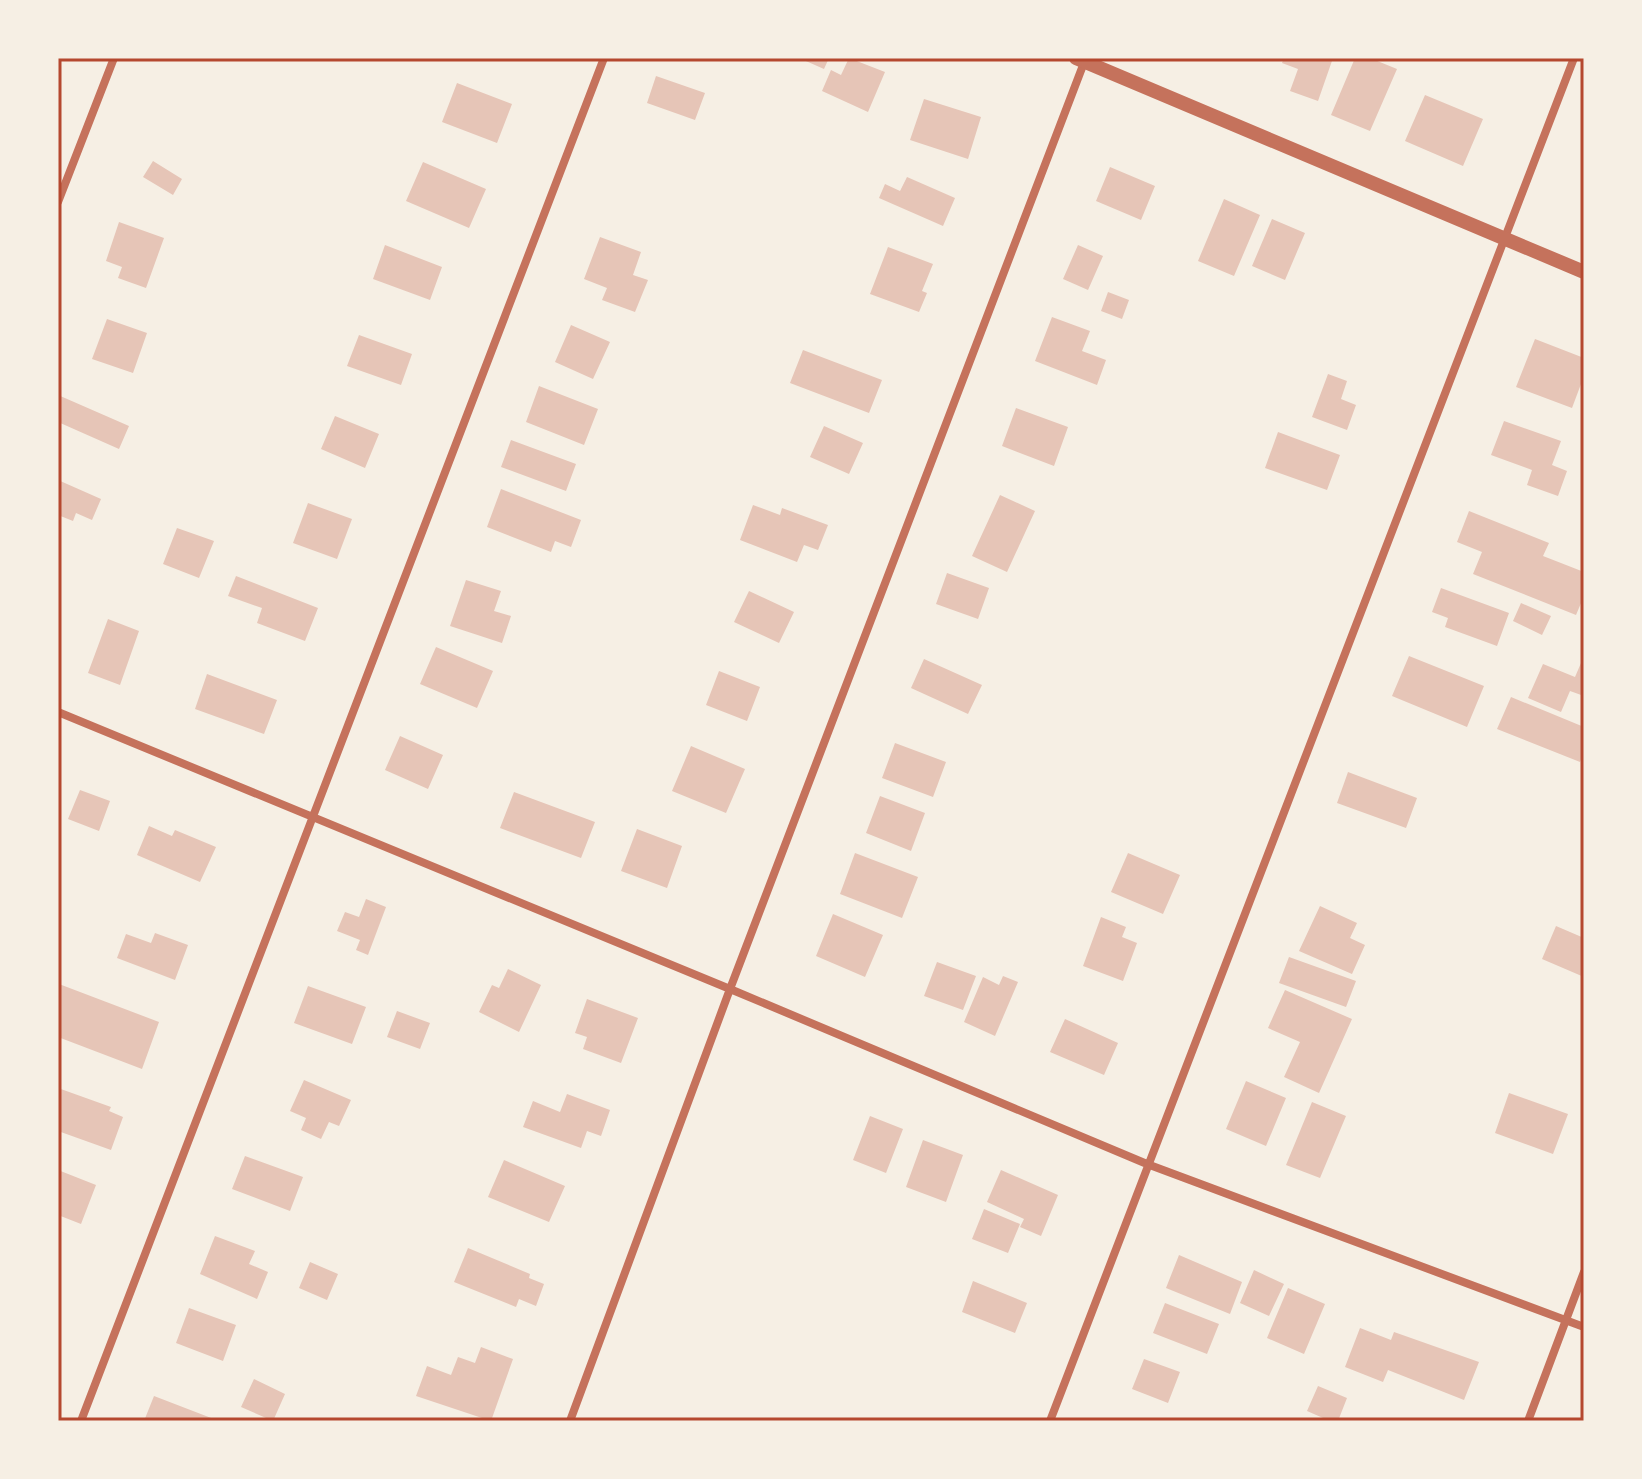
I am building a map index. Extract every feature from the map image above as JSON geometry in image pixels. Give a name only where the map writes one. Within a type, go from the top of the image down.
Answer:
[{"type":"street","points":[[58,202],[114,58]]},
{"type":"street","points":[[81,1421],[604,58]]},
{"type":"street","points":[[1050,1421],[1574,58]]},
{"type":"street","points":[[570,1421],[1082,59],[1584,272]]},
{"type":"street","points":[[58,712],[1147,1164],[1584,1327]]},
{"type":"street","points":[[1528,1421],[1584,1272]]},
{"type":"building","points":[[799,58],[829,58],[824,69]]},
{"type":"building","points":[[849,58],[885,72],[868,112],[822,91],[831,70],[841,75]]},
{"type":"building","points":[[1284,58],[1333,58],[1318,101],[1290,91],[1298,69],[1282,63]]},
{"type":"building","points":[[1355,58],[1370,58],[1397,69],[1370,131],[1331,115]]},
{"type":"building","points":[[656,76],[705,93],[695,120],[647,103]]},
{"type":"building","points":[[457,83],[512,104],[497,143],[442,122]]},
{"type":"building","points":[[1425,95],[1483,119],[1463,166],[1405,141]]},
{"type":"building","points":[[924,99],[981,117],[968,159],[910,140]]},
{"type":"building","points":[[153,161],[182,179],[173,195],[143,177]]},
{"type":"building","points":[[423,162],[486,189],[469,228],[406,201]]},
{"type":"building","points":[[1110,167],[1155,186],[1141,220],[1096,201]]},
{"type":"building","points":[[907,177],[955,198],[943,226],[879,198],[885,184],[900,191]]},
{"type":"building","points":[[1224,199],[1260,215],[1234,276],[1198,261]]},
{"type":"building","points":[[1272,219],[1305,233],[1285,280],[1252,266]]},
{"type":"building","points":[[119,222],[164,238],[146,288],[118,278],[122,267],[106,261]]},
{"type":"building","points":[[600,237],[641,252],[633,275],[648,280],[635,312],[602,300],[607,288],[584,279]]},
{"type":"building","points":[[385,245],[442,267],[430,300],[373,279]]},
{"type":"building","points":[[1078,245],[1103,256],[1088,290],[1063,279]]},
{"type":"building","points":[[888,247],[933,264],[922,291],[927,293],[919,312],[870,294]]},
{"type":"building","points":[[1108,292],[1129,300],[1122,319],[1101,311]]},
{"type":"building","points":[[1052,317],[1090,331],[1082,351],[1106,360],[1097,385],[1035,361]]},
{"type":"building","points":[[107,319],[147,333],[133,373],[92,359]]},
{"type":"building","points":[[571,325],[610,342],[593,379],[555,362]]},
{"type":"building","points":[[359,335],[412,354],[401,385],[347,366]]},
{"type":"building","points":[[1535,339],[1584,358],[1584,376],[1572,408],[1516,387]]},
{"type":"building","points":[[803,350],[882,380],[869,413],[790,383]]},
{"type":"building","points":[[1328,374],[1347,381],[1341,399],[1356,405],[1347,430],[1312,417]]},
{"type":"building","points":[[539,386],[598,409],[584,445],[526,422]]},
{"type":"building","points":[[58,395],[129,426],[119,449],[58,422]]},
{"type":"building","points":[[1016,408],[1068,427],[1054,466],[1002,446]]},
{"type":"building","points":[[335,416],[379,434],[365,468],[321,449]]},
{"type":"building","points":[[1504,421],[1561,441],[1552,465],[1567,471],[1558,496],[1527,485],[1532,470],[1491,455]]},
{"type":"building","points":[[824,426],[863,443],[849,474],[810,457]]},
{"type":"building","points":[[1278,432],[1340,455],[1327,490],[1265,468]]},
{"type":"building","points":[[511,440],[576,464],[566,491],[501,467]]},
{"type":"building","points":[[58,480],[101,499],[92,520],[76,513],[73,521],[58,515]]},
{"type":"building","points":[[501,489],[581,520],[571,547],[555,541],[551,552],[487,527]]},
{"type":"building","points":[[1000,495],[1035,511],[1007,572],[972,556]]},
{"type":"building","points":[[308,503],[352,519],[337,559],[293,543]]},
{"type":"building","points":[[753,505],[780,515],[782,508],[828,525],[818,550],[804,545],[797,562],[740,540]]},
{"type":"building","points":[[1469,511],[1549,543],[1543,556],[1584,572],[1584,596],[1576,615],[1473,574],[1482,552],[1457,542]]},
{"type":"building","points":[[177,528],[214,541],[199,578],[163,564]]},
{"type":"building","points":[[947,573],[989,588],[978,619],[936,604]]},
{"type":"building","points":[[236,576],[318,608],[305,641],[257,623],[262,608],[228,596]]},
{"type":"building","points":[[466,580],[501,591],[494,611],[511,616],[502,643],[450,626]]},
{"type":"building","points":[[1441,588],[1509,613],[1497,646],[1445,627],[1448,618],[1432,612]]},
{"type":"building","points":[[749,591],[794,612],[779,643],[734,622]]},
{"type":"building","points":[[1521,603],[1551,616],[1542,635],[1513,621]]},
{"type":"building","points":[[108,619],[139,631],[120,685],[88,673]]},
{"type":"building","points":[[436,647],[493,671],[477,708],[420,684]]},
{"type":"building","points":[[1409,656],[1484,686],[1467,727],[1392,696]]},
{"type":"building","points":[[1584,656],[1584,696],[1570,691],[1561,712],[1528,698],[1543,664],[1575,677]]},
{"type":"building","points":[[924,659],[982,685],[968,714],[911,688]]},
{"type":"building","points":[[719,671],[760,687],[747,721],[706,705]]},
{"type":"building","points":[[207,674],[277,700],[264,734],[195,709]]},
{"type":"building","points":[[1511,697],[1584,727],[1584,752],[1580,762],[1497,729]]},
{"type":"building","points":[[400,736],[443,755],[428,789],[385,770]]},
{"type":"building","points":[[895,743],[946,762],[933,797],[882,778]]},
{"type":"building","points":[[691,746],[745,769],[726,813],[672,791]]},
{"type":"building","points":[[1348,772],[1417,798],[1406,828],[1337,803]]},
{"type":"building","points":[[80,790],[110,801],[99,831],[68,819]]},
{"type":"building","points":[[514,792],[595,822],[581,858],[500,828]]},
{"type":"building","points":[[880,796],[925,813],[911,851],[866,833]]},
{"type":"building","points":[[149,826],[172,836],[175,830],[216,847],[200,882],[137,855]]},
{"type":"building","points":[[637,829],[682,846],[667,888],[621,871]]},
{"type":"building","points":[[855,853],[918,877],[902,918],[840,894]]},
{"type":"building","points":[[1128,853],[1180,875],[1163,914],[1111,892]]},
{"type":"building","points":[[366,899],[386,907],[368,955],[356,950],[360,940],[337,931],[345,912],[359,917]]},
{"type":"building","points":[[1320,906],[1357,923],[1350,938],[1365,945],[1352,974],[1299,951]]},
{"type":"building","points":[[833,914],[883,935],[865,977],[816,956]]},
{"type":"building","points":[[1101,917],[1126,927],[1122,937],[1137,943],[1123,981],[1083,966]]},
{"type":"building","points":[[1556,926],[1584,938],[1584,977],[1542,959]]},
{"type":"building","points":[[155,933],[188,945],[175,980],[117,958],[126,934],[151,943]]},
{"type":"building","points":[[1289,957],[1356,981],[1346,1007],[1279,983]]},
{"type":"building","points":[[937,962],[976,976],[963,1010],[924,996]]},
{"type":"building","points":[[508,969],[541,985],[519,1032],[479,1012],[492,985],[499,988]]},
{"type":"building","points":[[1003,976],[1018,982],[995,1036],[964,1022],[983,977],[999,985]]},
{"type":"building","points":[[59,984],[159,1022],[142,1069],[58,1037]]},
{"type":"building","points":[[308,986],[366,1007],[352,1044],[294,1023]]},
{"type":"building","points":[[1285,990],[1352,1019],[1319,1093],[1284,1077],[1300,1042],[1268,1028]]},
{"type":"building","points":[[587,999],[638,1018],[621,1063],[583,1049],[587,1037],[575,1033]]},
{"type":"building","points":[[397,1011],[430,1023],[420,1049],[387,1037]]},
{"type":"building","points":[[1065,1019],[1118,1043],[1104,1075],[1050,1052]]},
{"type":"building","points":[[304,1080],[351,1100],[339,1126],[329,1122],[321,1139],[301,1130],[306,1118],[290,1111]]},
{"type":"building","points":[[1246,1081],[1286,1098],[1266,1146],[1226,1129]]},
{"type":"building","points":[[58,1088],[111,1107],[109,1111],[123,1117],[111,1150],[58,1131]]},
{"type":"building","points":[[1509,1093],[1568,1114],[1553,1154],[1495,1133]]},
{"type":"building","points":[[567,1094],[610,1110],[601,1136],[587,1131],[581,1148],[523,1127],[533,1101],[560,1112]]},
{"type":"building","points":[[1312,1102],[1346,1116],[1320,1178],[1286,1165]]},
{"type":"building","points":[[870,1116],[903,1129],[886,1173],[853,1160]]},
{"type":"building","points":[[923,1140],[963,1155],[946,1202],[906,1187]]},
{"type":"building","points":[[245,1156],[303,1177],[290,1211],[232,1189]]},
{"type":"building","points":[[504,1160],[565,1186],[549,1222],[488,1197]]},
{"type":"building","points":[[58,1170],[96,1185],[81,1224],[58,1215]]},
{"type":"building","points":[[1001,1170],[1058,1195],[1041,1236],[1020,1227],[1024,1219],[987,1202]]},
{"type":"building","points":[[984,1209],[1020,1224],[1008,1253],[972,1239]]},
{"type":"building","points":[[215,1236],[255,1251],[249,1264],[268,1272],[257,1299],[200,1274]]},
{"type":"building","points":[[468,1248],[530,1274],[529,1278],[544,1284],[536,1306],[519,1299],[516,1307],[454,1282]]},
{"type":"building","points":[[1179,1255],[1242,1282],[1230,1314],[1166,1288]]},
{"type":"building","points":[[310,1262],[338,1274],[327,1300],[299,1288]]},
{"type":"building","points":[[1254,1270],[1284,1284],[1269,1316],[1240,1303]]},
{"type":"building","points":[[973,1281],[1027,1303],[1015,1333],[962,1312]]},
{"type":"building","points":[[1288,1288],[1325,1304],[1304,1354],[1267,1338]]},
{"type":"building","points":[[1165,1303],[1219,1324],[1207,1354],[1153,1333]]},
{"type":"building","points":[[189,1308],[236,1325],[223,1361],[176,1343]]},
{"type":"building","points":[[1360,1328],[1391,1340],[1394,1332],[1479,1362],[1464,1400],[1388,1370],[1383,1382],[1345,1367]]},
{"type":"building","points":[[481,1347],[513,1359],[491,1421],[416,1396],[427,1366],[451,1375],[458,1357],[475,1363]]},
{"type":"building","points":[[1144,1359],[1180,1372],[1168,1403],[1132,1389]]},
{"type":"building","points":[[254,1379],[285,1394],[273,1421],[241,1407]]},
{"type":"building","points":[[1318,1386],[1347,1398],[1338,1421],[1330,1421],[1307,1411]]},
{"type":"building","points":[[154,1396],[219,1421],[144,1421]]}]
